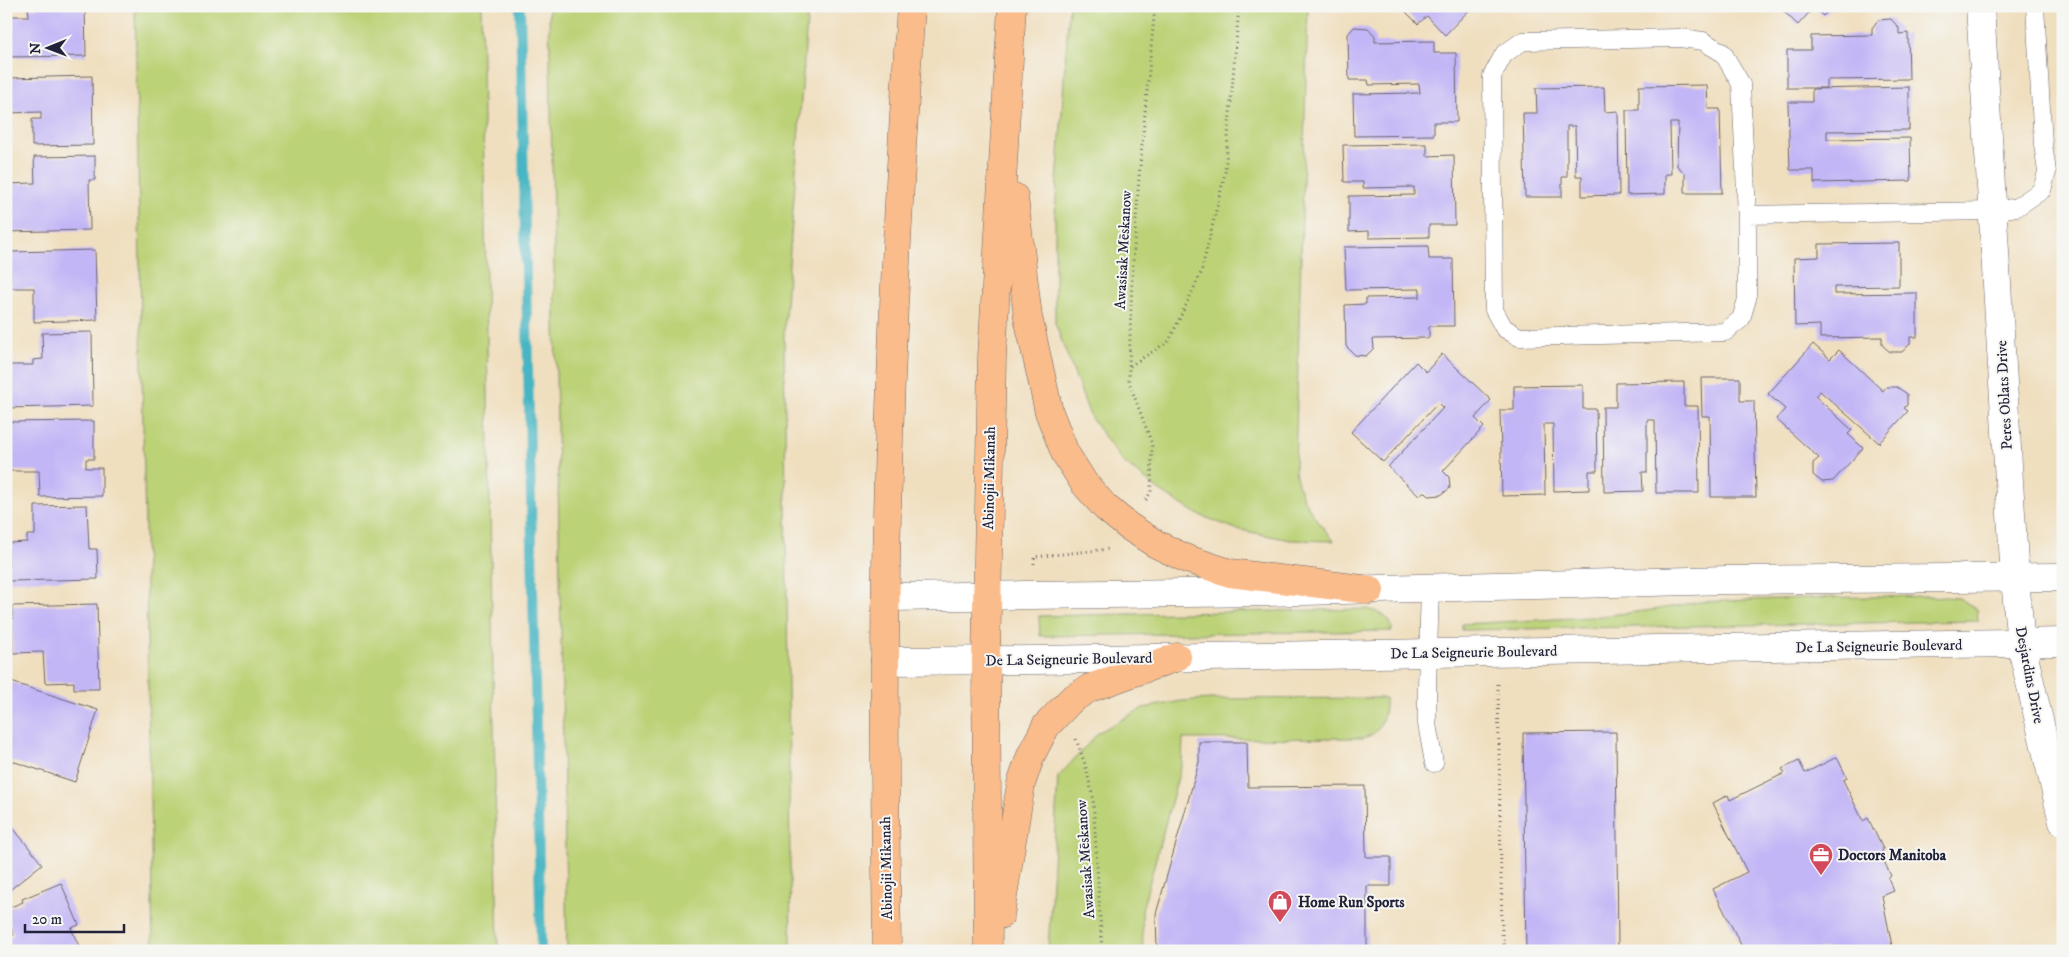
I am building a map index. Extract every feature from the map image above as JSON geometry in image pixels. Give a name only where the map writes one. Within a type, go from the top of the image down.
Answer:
[{"type":"main road","name":"Abinojii Mikanah","points":[[887,951],[886,596],[893,328],[911,6]]},
{"type":"main road","name":"Abinojii Mikanah","points":[[988,951],[986,595],[992,357],[1012,6]]},
{"type":"main road","points":[[1005,124],[1028,317],[1046,403],[1065,453],[1084,483],[1105,506],[1128,526],[1156,544],[1186,559],[1230,573],[1370,590]]},
{"type":"main road","points":[[994,951],[1021,784],[1031,755],[1046,726],[1072,699],[1090,688],[1177,657]]},
{"type":"street","name":"Peres Oblats Drive","points":[[1980,6],[2015,579]]},
{"type":"street","points":[[886,596],[1370,590],[1728,580],[2015,579],[2063,577]]},
{"type":"street","name":"Desjardins Drive","points":[[2015,579],[2021,644],[2056,771],[2063,822]]},
{"type":"street","name":"De La Seigneurie Boulevard","points":[[885,661],[2063,642]]},
{"type":"lane","points":[[1747,215],[1994,211],[2017,207],[2042,190],[2047,172],[2043,144],[2035,6]]},
{"type":"lane","points":[[1680,38],[1703,41],[1723,53],[1741,84],[1747,215],[1747,299],[1741,319],[1725,332],[1519,336],[1504,328],[1494,310],[1492,76],[1504,54],[1523,42],[1680,38]]},
{"type":"lane","points":[[1430,588],[1427,724],[1434,763]]},
{"type":"path","name":"Awasisak Mēskanow","points":[[1151,492],[1152,444],[1129,382],[1132,278],[1139,177],[1155,6]]},
{"type":"path","points":[[1130,366],[1169,340],[1201,273],[1225,173],[1239,6]]},
{"type":"path","points":[[1498,684],[1502,936],[1506,951]]},
{"type":"path","name":"Awasisak Mēskanow","points":[[1059,712],[1077,741],[1093,797],[1102,951]]},
{"type":"green space","points":[[135,6],[481,6],[498,951],[153,951]]},
{"type":"green space","points":[[549,6],[808,6],[784,331],[791,951],[567,951]]},
{"type":"green space","points":[[1069,6],[1308,6],[1295,470],[1304,500],[1334,541],[1290,540],[1236,529],[1197,514],[1160,491],[1122,461],[1091,418],[1055,323],[1055,214]]},
{"type":"green space","points":[[1930,596],[1959,598],[1977,609],[1978,621],[1462,630],[1462,624],[1592,617],[1653,610],[1699,602]]},
{"type":"green space","points":[[1368,609],[1388,619],[1392,631],[1040,636],[1039,616]]},
{"type":"green space","points":[[1385,698],[1385,707],[1380,726],[1373,734],[1363,738],[1183,739],[1182,762],[1142,910],[1143,951],[1048,951],[1058,777],[1099,732],[1143,708],[1182,701],[1211,699]]},
{"type":"building","points":[[37,6],[85,6],[86,56],[6,57],[6,16],[29,16],[28,8],[37,8]]},
{"type":"building","points":[[1400,6],[1473,6],[1445,35],[1427,16],[1418,24]]},
{"type":"building","points":[[1778,6],[1833,6],[1823,16],[1814,7],[1798,25]]},
{"type":"building","points":[[1891,19],[1899,28],[1899,34],[1908,33],[1909,79],[1826,80],[1826,88],[1787,88],[1787,50],[1811,50],[1811,36],[1872,35],[1872,28],[1878,20]]},
{"type":"building","points":[[1354,27],[1368,28],[1375,36],[1375,42],[1434,41],[1434,53],[1456,53],[1457,122],[1434,122],[1434,135],[1354,136],[1353,94],[1420,93],[1419,84],[1369,85],[1368,80],[1349,80],[1348,34]]},
{"type":"building","points":[[92,76],[93,145],[32,146],[32,119],[41,119],[41,112],[8,113],[7,78]]},
{"type":"building","points":[[1707,85],[1708,109],[1720,109],[1722,193],[1685,193],[1685,173],[1677,166],[1678,123],[1670,123],[1671,174],[1665,174],[1665,194],[1627,195],[1626,110],[1639,110],[1639,86]]},
{"type":"building","points":[[1604,87],[1605,112],[1618,111],[1619,195],[1582,196],[1582,176],[1576,176],[1575,126],[1567,126],[1567,177],[1562,177],[1562,197],[1525,197],[1523,113],[1537,113],[1536,88]]},
{"type":"building","points":[[1909,87],[1909,130],[1827,131],[1827,139],[1910,138],[1911,181],[1814,183],[1814,170],[1790,170],[1788,102],[1812,102],[1812,89]]},
{"type":"building","points":[[1427,144],[1427,156],[1454,155],[1455,225],[1429,225],[1429,237],[1369,238],[1369,231],[1349,232],[1349,196],[1414,195],[1414,187],[1363,188],[1363,182],[1344,182],[1343,145]]},
{"type":"building","points":[[95,156],[95,180],[89,180],[90,230],[6,232],[6,184],[35,183],[34,157]]},
{"type":"building","points":[[1899,243],[1899,286],[1834,287],[1834,294],[1917,293],[1917,337],[1910,337],[1910,344],[1902,352],[1890,352],[1882,345],[1882,337],[1820,338],[1820,325],[1795,326],[1794,258],[1819,257],[1819,244]]},
{"type":"building","points":[[1428,246],[1429,259],[1453,259],[1454,326],[1429,326],[1429,338],[1373,339],[1374,348],[1366,356],[1355,355],[1346,346],[1345,305],[1366,304],[1366,298],[1420,297],[1420,289],[1346,290],[1344,247]]},
{"type":"building","points":[[95,250],[97,320],[34,322],[34,288],[10,288],[10,252]]},
{"type":"building","points":[[92,332],[93,406],[6,408],[6,365],[33,365],[33,360],[43,359],[42,333]]},
{"type":"building","points":[[1813,344],[1830,359],[1839,350],[1883,391],[1886,387],[1897,387],[1907,394],[1907,405],[1904,408],[1908,411],[1879,443],[1820,391],[1815,396],[1852,430],[1848,434],[1863,448],[1833,481],[1822,482],[1813,475],[1813,463],[1819,458],[1776,419],[1785,409],[1768,394]]},
{"type":"building","points":[[1442,354],[1491,400],[1475,418],[1484,427],[1443,471],[1449,477],[1450,488],[1441,495],[1429,496],[1424,491],[1419,496],[1388,467],[1443,408],[1438,403],[1383,462],[1351,432],[1416,362],[1426,372]]},
{"type":"building","points":[[1701,378],[1740,378],[1740,401],[1754,401],[1756,497],[1711,497],[1710,416],[1702,416]]},
{"type":"building","points":[[1684,382],[1684,406],[1698,406],[1699,493],[1656,493],[1655,420],[1647,420],[1647,472],[1642,472],[1643,491],[1604,492],[1603,407],[1616,407],[1616,383]]},
{"type":"building","points":[[1583,385],[1583,409],[1596,409],[1597,471],[1589,471],[1589,490],[1554,491],[1553,424],[1544,424],[1545,495],[1502,496],[1500,410],[1514,410],[1514,386]]},
{"type":"building","points":[[94,421],[94,459],[86,459],[86,468],[102,468],[102,496],[40,497],[39,471],[6,471],[6,422]]},
{"type":"building","points":[[87,505],[89,549],[97,549],[98,579],[9,581],[8,543],[27,542],[27,535],[35,535],[35,506]]},
{"type":"building","points":[[97,604],[99,689],[74,689],[74,682],[45,683],[43,652],[13,653],[12,606]]},
{"type":"building","points":[[11,682],[98,710],[75,782],[6,759],[6,745],[9,736],[6,735],[6,696]]},
{"type":"building","points":[[1616,732],[1618,951],[1526,951],[1523,733]]},
{"type":"building","points":[[1199,742],[1247,742],[1248,787],[1365,786],[1366,857],[1391,857],[1391,886],[1367,886],[1367,951],[1157,951],[1156,914],[1199,762]]},
{"type":"building","points":[[1837,757],[1847,778],[1843,780],[1863,821],[1868,818],[1883,849],[1881,855],[1891,876],[1888,878],[1894,891],[1882,896],[1893,951],[1844,951],[1844,949],[1744,951],[1713,889],[1747,872],[1713,803],[1728,795],[1730,800],[1785,773],[1782,769],[1799,761],[1805,773]]},
{"type":"building","points":[[6,819],[42,864],[6,893]]},
{"type":"building","points":[[61,883],[79,925],[71,928],[81,951],[6,951],[6,939],[14,935],[6,916],[6,909],[23,902],[22,899]]},
{"type":"waterway","points":[[520,6],[541,951]]},
{"type":"place","name":"Doctors Manitoba","points":[[1821,876]]},
{"type":"place","name":"Home Run Sports","points":[[1280,923]]}]
